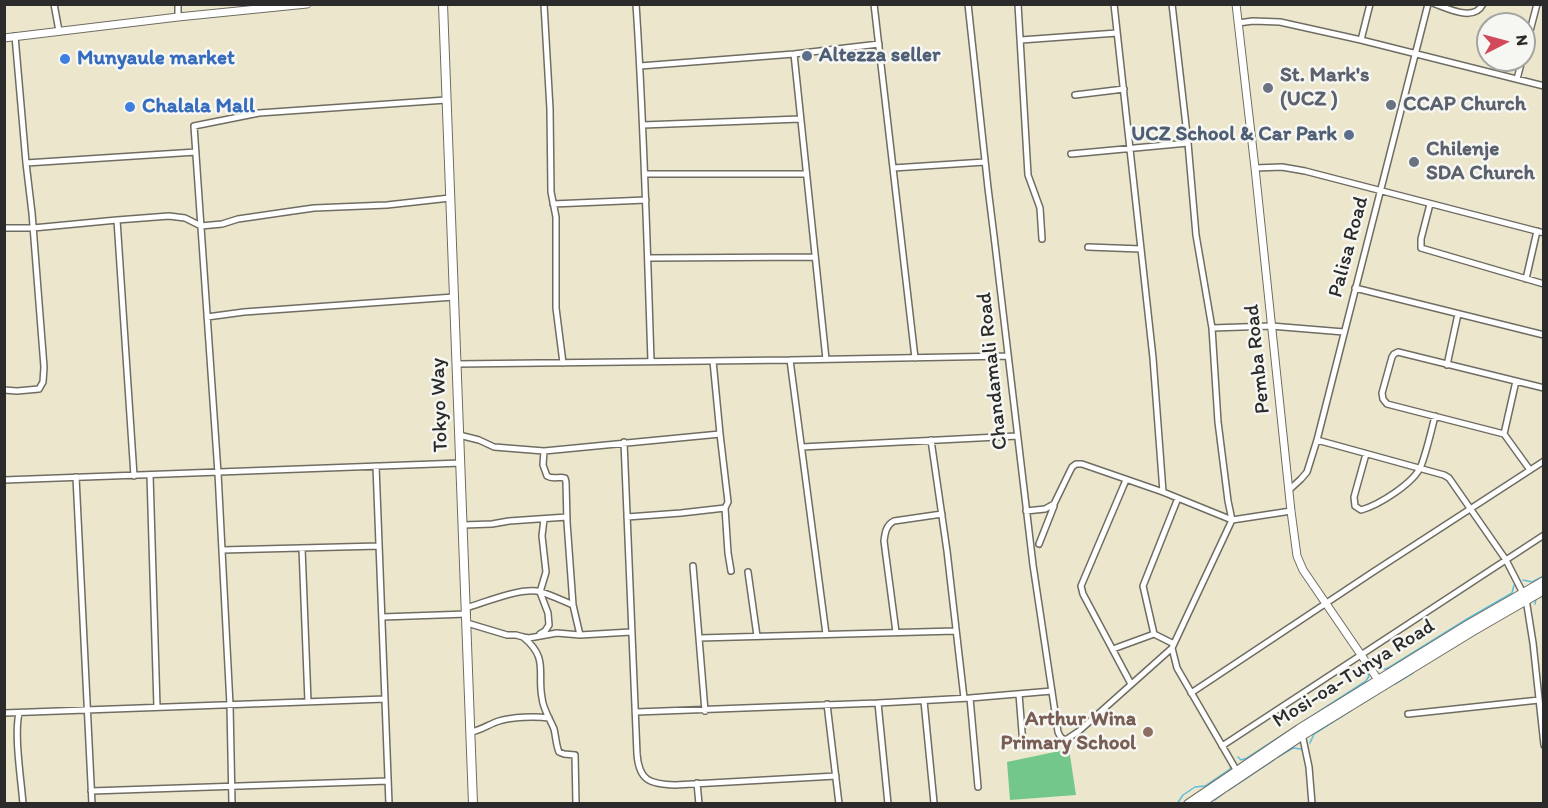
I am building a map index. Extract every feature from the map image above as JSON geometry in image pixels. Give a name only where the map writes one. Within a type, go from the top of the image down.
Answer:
[{"type":"main road","name":"Tokyo Way","points":[[443,4],[473,804]]},
{"type":"main road","name":"Mosi-oa-Tunya Road","points":[[1188,804],[1381,682],[1525,596],[1544,581]]},
{"type":"main road","name":"Mosi-oa-Tunya Road","points":[[1525,596],[1544,590]]},
{"type":"main road","name":"Mosi-oa-Tunya Road","points":[[1200,804],[1238,773]]},
{"type":"street","points":[[54,4],[59,31]]},
{"type":"street","points":[[178,4],[178,17]]},
{"type":"street","points":[[4,38],[251,8],[307,4]]},
{"type":"street","points":[[544,4],[551,192],[556,217],[556,308],[563,363]]},
{"type":"street","points":[[636,4],[643,125],[651,361]]},
{"type":"street","points":[[874,4],[915,358]]},
{"type":"street","name":"Chandamali Road","points":[[968,4],[1026,511],[1058,732],[1062,739],[1068,740],[1131,684]]},
{"type":"street","points":[[1018,4],[1028,175],[1040,208],[1042,238]]},
{"type":"street","points":[[1114,4],[1153,358],[1163,492]]},
{"type":"street","points":[[1126,480],[1081,586],[1083,594],[1131,684],[1173,646],[1232,520],[1218,422],[1212,328],[1196,235],[1172,4]]},
{"type":"street","name":"Pemba Road","points":[[1236,4],[1297,556],[1303,570],[1325,604],[1381,682]]},
{"type":"street","points":[[1361,40],[1371,4]]},
{"type":"street","name":"Palisa Road","points":[[1289,490],[1307,472],[1317,440],[1428,4]]},
{"type":"street","points":[[1435,4],[1464,14],[1472,14],[1480,10],[1482,4]]},
{"type":"street","points":[[1238,23],[1280,22],[1544,86]]},
{"type":"street","points":[[1021,40],[1117,33]]},
{"type":"street","points":[[4,390],[39,389],[44,381],[33,228],[15,36]]},
{"type":"street","points":[[640,66],[794,54],[879,44]]},
{"type":"street","points":[[794,54],[826,359]]},
{"type":"street","points":[[1518,79],[1519,72]]},
{"type":"street","points":[[1075,95],[1124,89]]},
{"type":"street","points":[[232,804],[230,705],[218,473],[194,126],[260,113],[446,100]]},
{"type":"street","points":[[643,125],[800,119]]},
{"type":"street","points":[[1071,154],[1188,143]]},
{"type":"street","points":[[26,163],[196,152]]},
{"type":"street","points":[[893,168],[985,162]]},
{"type":"street","points":[[1255,168],[1293,169],[1540,232],[1527,279]]},
{"type":"street","points":[[645,174],[806,174]]},
{"type":"street","points":[[4,228],[33,228],[169,216],[185,218],[201,226],[314,208],[387,205],[450,198]]},
{"type":"street","points":[[553,204],[646,200]]},
{"type":"street","points":[[1430,204],[1421,239],[1421,248],[1544,284]]},
{"type":"street","points":[[117,220],[134,476]]},
{"type":"street","points":[[1088,247],[1141,249]]},
{"type":"street","points":[[648,258],[814,257]]},
{"type":"street","points":[[1355,288],[1544,335]]},
{"type":"street","points":[[207,316],[454,297]]},
{"type":"street","points":[[1447,364],[1458,314]]},
{"type":"street","points":[[1212,328],[1271,326],[1344,333]]},
{"type":"street","points":[[1530,470],[1504,434],[1388,404],[1384,401],[1382,393],[1392,357],[1398,352],[1544,388]]},
{"type":"street","points":[[457,364],[1008,356]]},
{"type":"street","points":[[790,360],[826,634]]},
{"type":"street","points":[[713,361],[728,502],[725,508],[731,571]]},
{"type":"street","points":[[1504,434],[1516,381]]},
{"type":"street","points":[[1366,454],[1354,501],[1355,506],[1361,510],[1402,487],[1420,468],[1435,416]]},
{"type":"street","points":[[459,435],[494,447],[544,451],[720,434]]},
{"type":"street","points":[[802,447],[1017,436]]},
{"type":"street","points":[[931,440],[978,787]]},
{"type":"street","points":[[1317,440],[1449,478],[1469,510],[1506,560],[1525,596],[1533,643],[1544,745]]},
{"type":"street","points":[[624,442],[638,765],[641,773],[652,783],[661,784],[836,776]]},
{"type":"street","points":[[544,451],[543,465],[547,476],[565,478],[573,606],[580,635]]},
{"type":"street","points":[[1191,693],[1544,461]]},
{"type":"street","points":[[4,480],[460,464]]},
{"type":"street","points":[[1039,544],[1054,504],[1072,467],[1076,464],[1082,464],[1163,492],[1232,520],[1291,511]]},
{"type":"street","points":[[376,466],[389,804]]},
{"type":"street","points":[[150,475],[157,707]]},
{"type":"street","points":[[76,477],[92,804]]},
{"type":"street","points":[[1173,646],[1154,634],[1143,586],[1178,498]]},
{"type":"street","points":[[1026,511],[1045,509],[1054,504]]},
{"type":"street","points":[[627,517],[725,508]]},
{"type":"street","points":[[896,632],[885,541],[886,529],[890,522],[942,514]]},
{"type":"street","points":[[463,525],[567,517]]},
{"type":"street","points":[[537,636],[549,625],[548,613],[540,592],[546,572],[542,536],[544,519]]},
{"type":"street","points":[[1222,746],[1544,535]]},
{"type":"street","points":[[222,550],[379,546]]},
{"type":"street","points":[[302,548],[308,702]]},
{"type":"street","points":[[693,566],[705,711]]},
{"type":"street","points":[[748,572],[757,636]]},
{"type":"street","points":[[382,617],[467,615],[509,595],[529,591],[540,592],[573,606]]},
{"type":"street","points":[[467,615],[507,635],[524,637],[557,633],[580,635],[632,632]]},
{"type":"street","points":[[699,638],[956,631]]},
{"type":"street","points":[[1113,649],[1154,634]]},
{"type":"street","points":[[524,637],[540,659],[542,699],[555,732],[559,752],[575,755],[576,804]]},
{"type":"street","points":[[1173,646],[1177,668],[1238,773]]},
{"type":"street","points":[[636,712],[924,701],[1052,691]]},
{"type":"street","points":[[1018,694],[1023,745]]},
{"type":"street","points":[[4,713],[385,699]]},
{"type":"street","points":[[1408,714],[1539,700]]},
{"type":"street","points":[[924,701],[934,803]]},
{"type":"street","points":[[878,703],[888,804]]},
{"type":"street","points":[[827,704],[839,804]]},
{"type":"street","points":[[19,713],[17,720],[23,804]]},
{"type":"street","points":[[471,732],[479,731],[498,721],[549,718]]},
{"type":"street","points":[[1301,732],[1309,767],[1312,804]]},
{"type":"street","points":[[91,791],[388,781]]},
{"type":"street","points":[[697,783],[699,804]]},
{"type":"green space","points":[[1069,749],[1076,795],[1010,800],[1007,762]]},
{"type":"waterway","points":[[1523,580],[1532,582],[1544,576]]},
{"type":"waterway","points":[[1373,664],[1380,669],[1386,669],[1512,593],[1514,585]]},
{"type":"waterway","points":[[1535,604],[1536,599],[1544,595]]},
{"type":"waterway","points":[[1238,757],[1241,760],[1247,758],[1366,681],[1369,676],[1366,669]]},
{"type":"waterway","points":[[1395,684],[1413,673]]},
{"type":"waterway","points":[[1360,705],[1387,688]]},
{"type":"waterway","points":[[1310,743],[1314,734],[1352,710]]},
{"type":"waterway","points":[[1278,757],[1293,748],[1301,749]]},
{"type":"waterway","points":[[1229,790],[1274,760]]},
{"type":"waterway","points":[[1177,804],[1183,795],[1195,787],[1205,786],[1231,766]]},
{"type":"waterway","points":[[1215,800],[1224,793]]},
{"type":"place","name":"Altezza seller","points":[[807,56]]},
{"type":"place","name":"Munyaule market","points":[[65,59]]},
{"type":"place","name":"St. Mark's (UCZ )","points":[[1268,88]]},
{"type":"place","name":"CCAP Church","points":[[1391,105]]},
{"type":"place","name":"Chalala Mall","points":[[130,107]]},
{"type":"place","name":"UCZ School & Car Park","points":[[1349,135]]},
{"type":"place","name":"Chilenje SDA Church","points":[[1414,162]]},
{"type":"place","name":"Arthur Wina Primary School","points":[[1148,732]]}]
